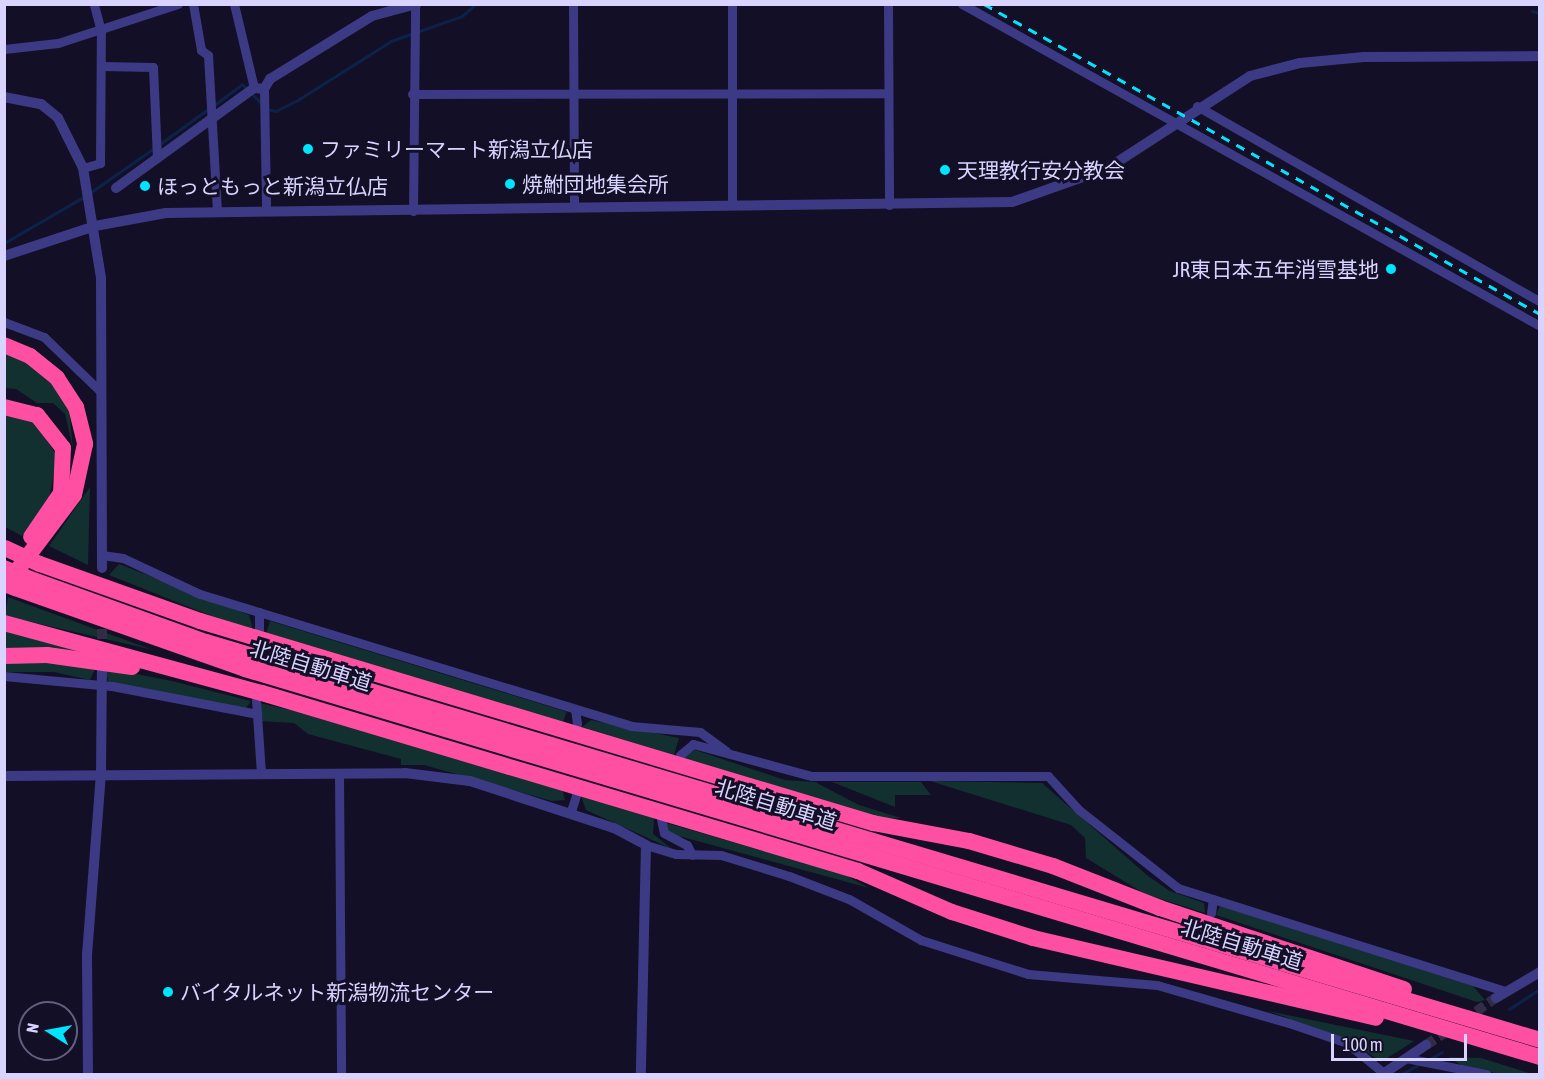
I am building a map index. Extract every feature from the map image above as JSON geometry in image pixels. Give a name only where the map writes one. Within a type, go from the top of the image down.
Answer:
[{"type":"highway","points":[[4,345],[30,356],[57,378],[76,407],[85,444],[79,481],[67,508],[12,583]]},
{"type":"highway","points":[[4,407],[25,409],[49,424],[65,463],[53,508],[4,567]]},
{"type":"highway","points":[[6,545],[41,562],[154,607],[873,823],[969,841],[1053,866],[1160,908],[1539,1038]]},
{"type":"highway","name":"北陸自動車道","points":[[4,567],[12,583],[235,666],[1539,1057]]},
{"type":"highway","name":"北陸自動車道","points":[[12,583],[1539,1038]]},
{"type":"highway","points":[[4,623],[858,871],[952,912],[1033,938],[1503,1046]]},
{"type":"highway","points":[[4,657],[81,658],[259,697]]},
{"type":"street","points":[[83,168],[100,163],[101,31],[94,4]]},
{"type":"street","points":[[4,49],[58,43],[101,31],[178,4]]},
{"type":"street","points":[[193,4],[201,50],[208,55],[217,211]]},
{"type":"street","points":[[234,4],[259,89],[266,209]]},
{"type":"street","points":[[573,4],[574,206]]},
{"type":"street","points":[[732,4],[732,205]]},
{"type":"street","points":[[888,4],[889,205]]},
{"type":"street","points":[[962,4],[1176,121],[1539,326]]},
{"type":"street","points":[[116,188],[211,119],[259,89],[270,79],[372,16],[415,5],[412,94],[413,211]]},
{"type":"street","points":[[4,256],[95,226],[166,213],[266,209],[413,211],[574,206],[889,205],[1012,202],[1050,193],[1108,168],[1197,106],[1251,76],[1300,63],[1364,57],[1539,56]]},
{"type":"street","points":[[101,66],[153,67],[157,158]]},
{"type":"street","points":[[412,94],[888,93]]},
{"type":"street","points":[[4,97],[41,104],[58,118],[83,168],[95,226],[101,278],[102,568]]},
{"type":"street","points":[[1197,106],[1539,302]]},
{"type":"street","points":[[4,322],[44,337],[101,392]]},
{"type":"street","points":[[102,555],[259,612],[575,709],[645,729],[700,732],[726,751]]},
{"type":"street","points":[[259,612],[260,630]]},
{"type":"street","points":[[88,1074],[87,955],[101,774],[102,667]]},
{"type":"street","points":[[4,676],[102,686],[257,714]]},
{"type":"street","points":[[259,697],[257,714],[261,773]]},
{"type":"street","points":[[575,709],[577,724]]},
{"type":"street","points":[[680,755],[693,744],[726,751],[797,775],[1048,776],[1150,871],[1213,899],[1500,995],[1539,972]]},
{"type":"street","points":[[4,776],[339,773],[470,781],[571,810],[646,845],[692,855],[721,855],[789,876],[849,899],[930,944],[1039,977],[1140,982],[1339,1039],[1384,1074],[1426,1045]]},
{"type":"street","points":[[339,773],[340,1074]]},
{"type":"street","points":[[571,810],[577,793]]},
{"type":"street","points":[[661,819],[664,833],[687,845],[692,855]]},
{"type":"street","points":[[641,1074],[646,845]]},
{"type":"street","points":[[1211,913],[1213,899]]},
{"type":"street","points":[[1209,1000],[1211,989]]},
{"type":"street","points":[[1406,1058],[1486,1074]]},
{"type":"green space","points":[[5,351],[26,360],[55,384],[69,407],[73,449],[65,414],[53,403],[37,403],[16,389],[5,388]]},
{"type":"green space","points":[[4,413],[35,422],[57,456],[49,500],[22,536],[5,527]]},
{"type":"green space","points":[[90,487],[88,565],[49,546]]},
{"type":"green space","points":[[119,564],[249,615],[254,633],[109,575]]},
{"type":"green space","points":[[8,597],[43,610],[153,650],[5,616]]},
{"type":"green space","points":[[270,621],[566,712],[562,726],[266,635]]},
{"type":"green space","points":[[5,631],[88,650],[83,654],[5,651]]},
{"type":"green space","points":[[4,661],[96,667],[90,680],[54,672],[5,672]]},
{"type":"green space","points":[[105,668],[172,681],[251,701],[244,711],[109,684]]},
{"type":"green space","points":[[259,703],[341,721],[562,789],[565,800],[552,801],[424,765],[401,765],[401,759],[308,734],[294,723],[259,721]]},
{"type":"green space","points":[[591,720],[679,738],[674,755],[582,727]]},
{"type":"green space","points":[[695,750],[785,780],[815,782],[859,805],[901,818],[881,818],[682,758]]},
{"type":"green space","points":[[930,781],[1042,783],[1148,876],[1170,891],[1204,903],[1205,913],[1145,894],[1086,858],[1085,838],[1071,825]]},
{"type":"green space","points":[[832,782],[921,782],[931,795],[895,795],[895,807]]},
{"type":"green space","points":[[580,793],[654,818],[653,834],[672,849],[586,810]]},
{"type":"green space","points":[[663,822],[843,874],[869,888],[668,833]]},
{"type":"green space","points":[[1220,906],[1473,986],[1485,1000],[1477,1002],[1216,915]]},
{"type":"green space","points":[[1268,1011],[1414,1041],[1381,1062],[1350,1040]]},
{"type":"green space","points":[[1449,1057],[1481,1058],[1532,1074],[1500,1074],[1462,1066]]},
{"type":"waterway","points":[[267,109],[276,111],[296,101],[391,41],[462,16],[476,4]]},
{"type":"waterway","points":[[1532,11],[1540,13]]},
{"type":"waterway","points":[[213,106],[242,84],[261,103]]},
{"type":"waterway","points":[[160,144],[208,109]]},
{"type":"waterway","points":[[91,192],[154,148]]},
{"type":"waterway","points":[[4,243],[85,196]]},
{"type":"waterway","points":[[1509,1009],[1540,989]]},
{"type":"waterway","points":[[1428,1060],[1442,1052]]},
{"type":"waterway","points":[[1402,1074],[1419,1064]]},
{"type":"tunnel","points":[[102,613],[102,654]]},
{"type":"tunnel","points":[[1464,1020],[1496,998]]},
{"type":"tunnel","points":[[1426,1045],[1451,1029]]},
{"type":"railway","points":[[984,4],[1540,314]]},
{"type":"place","name":"ファミリーマート新潟立仏店","points":[[308,149]]},
{"type":"place","name":"天理教行安分教会","points":[[945,170]]},
{"type":"place","name":"焼鮒団地集会所","points":[[510,184]]},
{"type":"place","name":"ほっともっと新潟立仏店","points":[[145,186]]},
{"type":"place","name":"JR東日本五年消雪基地","points":[[1391,269]]},
{"type":"place","name":"バイタルネット新潟物流センター","points":[[168,992]]}]
